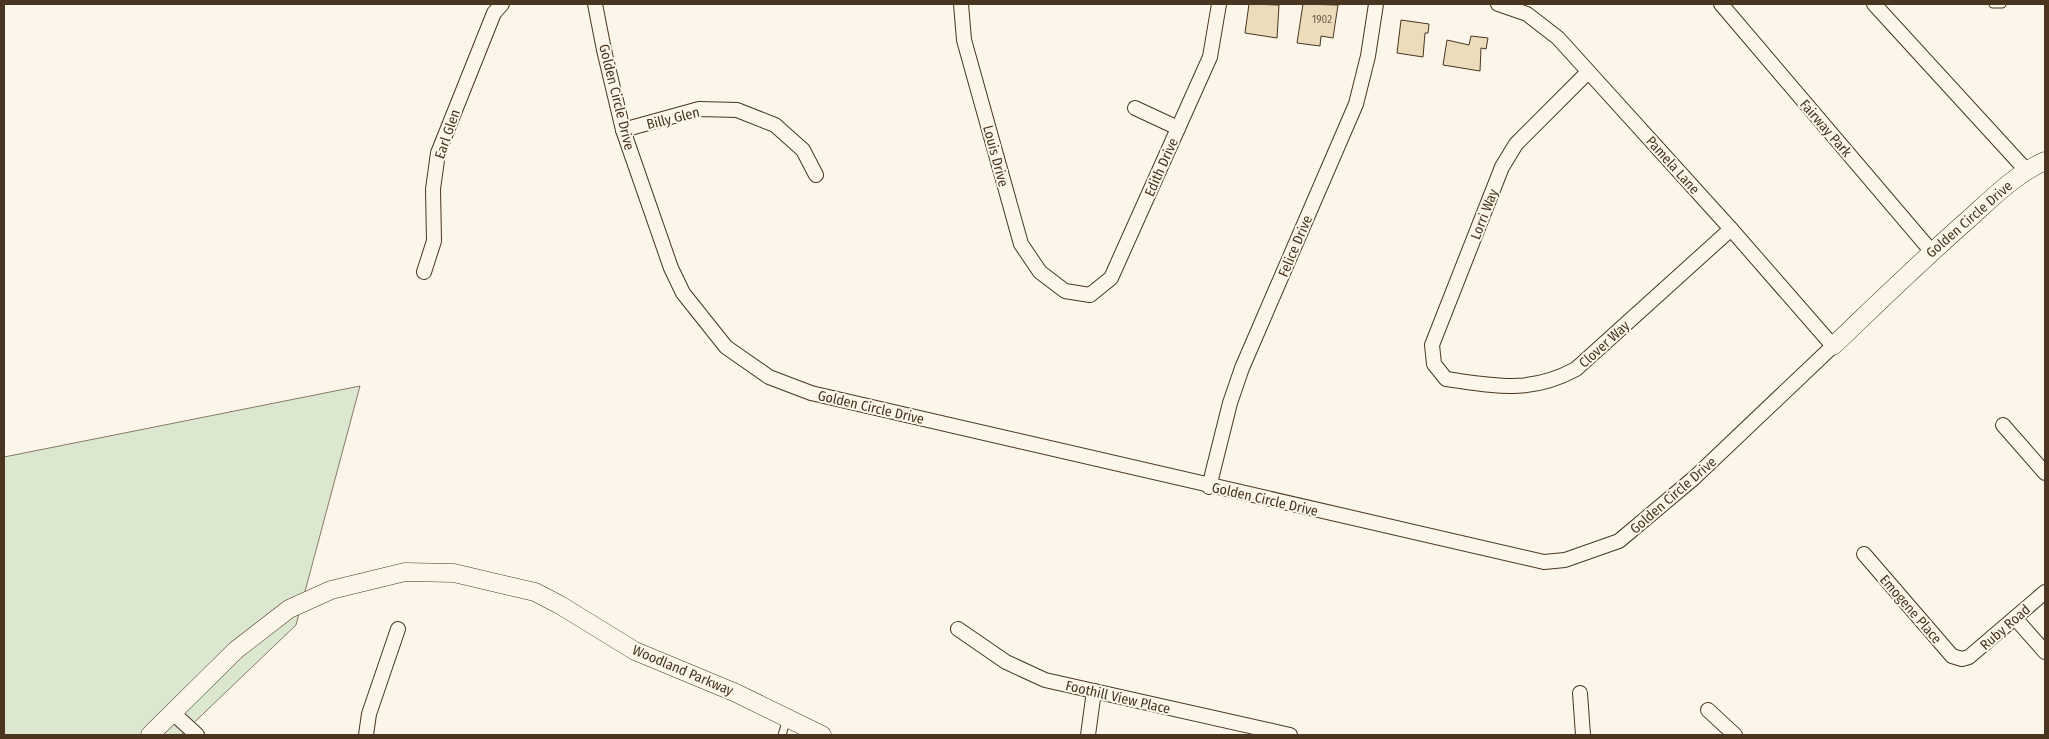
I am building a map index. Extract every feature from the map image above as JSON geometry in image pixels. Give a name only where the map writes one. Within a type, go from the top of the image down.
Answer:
[{"type":"street","name":"Earl Glen","points":[[424,272],[434,241],[433,188],[438,153],[494,13],[502,4]]},
{"type":"street","name":"Golden Circle Drive","points":[[595,4],[623,130],[671,268],[683,293],[726,347],[769,377],[811,393],[1209,487],[1544,562],[1565,560],[1619,541],[1694,478],[1932,252],[2026,170],[2045,161]]},
{"type":"street","name":"Louis Drive","points":[[961,4],[964,40],[1021,244],[1040,272],[1065,291]]},
{"type":"street","name":"Edith Drive","points":[[1065,291],[1090,295],[1111,278],[1210,56],[1219,4]]},
{"type":"street","name":"Felice Drive","points":[[1209,487],[1230,402],[1242,368],[1356,104],[1368,56],[1376,4]]},
{"type":"street","name":"Pamela Lane","points":[[1498,4],[1528,14],[1558,38],[1731,228],[1833,346]]},
{"type":"street","name":"Fairway Park","points":[[1721,4],[1932,252]]},
{"type":"street","points":[[1874,4],[2026,170]]},
{"type":"street","name":"Lorri Way","points":[[1446,379],[1434,364],[1432,346],[1502,167],[1516,144],[1588,72]]},
{"type":"street","points":[[1135,108],[1178,128]]},
{"type":"street","name":"Billy Glen","points":[[623,130],[699,109],[737,110],[775,125],[803,150],[816,176]]},
{"type":"street","name":"Clover Way","points":[[1446,379],[1507,388],[1554,380],[1576,369],[1731,228]]},
{"type":"street","points":[[2003,425],[2045,473]]},
{"type":"street","name":"Emogene Place","points":[[1864,554],[1952,656],[1962,659]]},
{"type":"street","name":"Woodland Parkway","points":[[150,735],[236,650],[289,609],[330,590],[405,572],[454,573],[535,592],[560,604],[635,651],[736,693],[785,727],[822,735]]},
{"type":"street","name":"Ruby Road","points":[[1962,659],[1969,657],[2045,592]]},
{"type":"street","points":[[2015,618],[2045,652]]},
{"type":"street","points":[[366,735],[369,714],[398,629]]},
{"type":"street","name":"Foothill View Place","points":[[958,629],[1006,662],[1045,680],[1290,735]]},
{"type":"street","points":[[1088,735],[1094,691]]},
{"type":"street","points":[[1580,693],[1583,735]]},
{"type":"street","points":[[1708,710],[1735,735]]},
{"type":"street","points":[[173,713],[197,735]]},
{"type":"lane","points":[[1993,4],[2002,4]]},
{"type":"green space","points":[[360,386],[296,625],[181,735],[4,735],[4,457]]},
{"type":"building","points":[[1249,4],[1279,5],[1277,38],[1245,33]]},
{"type":"building","points":[[1303,4],[1338,5],[1333,38],[1321,36],[1320,46],[1297,43]]},
{"type":"building","points":[[1401,20],[1429,24],[1428,33],[1425,33],[1423,57],[1397,53]]},
{"type":"building","points":[[1471,36],[1488,38],[1486,49],[1481,48],[1480,71],[1443,65],[1447,40],[1469,45]]}]
